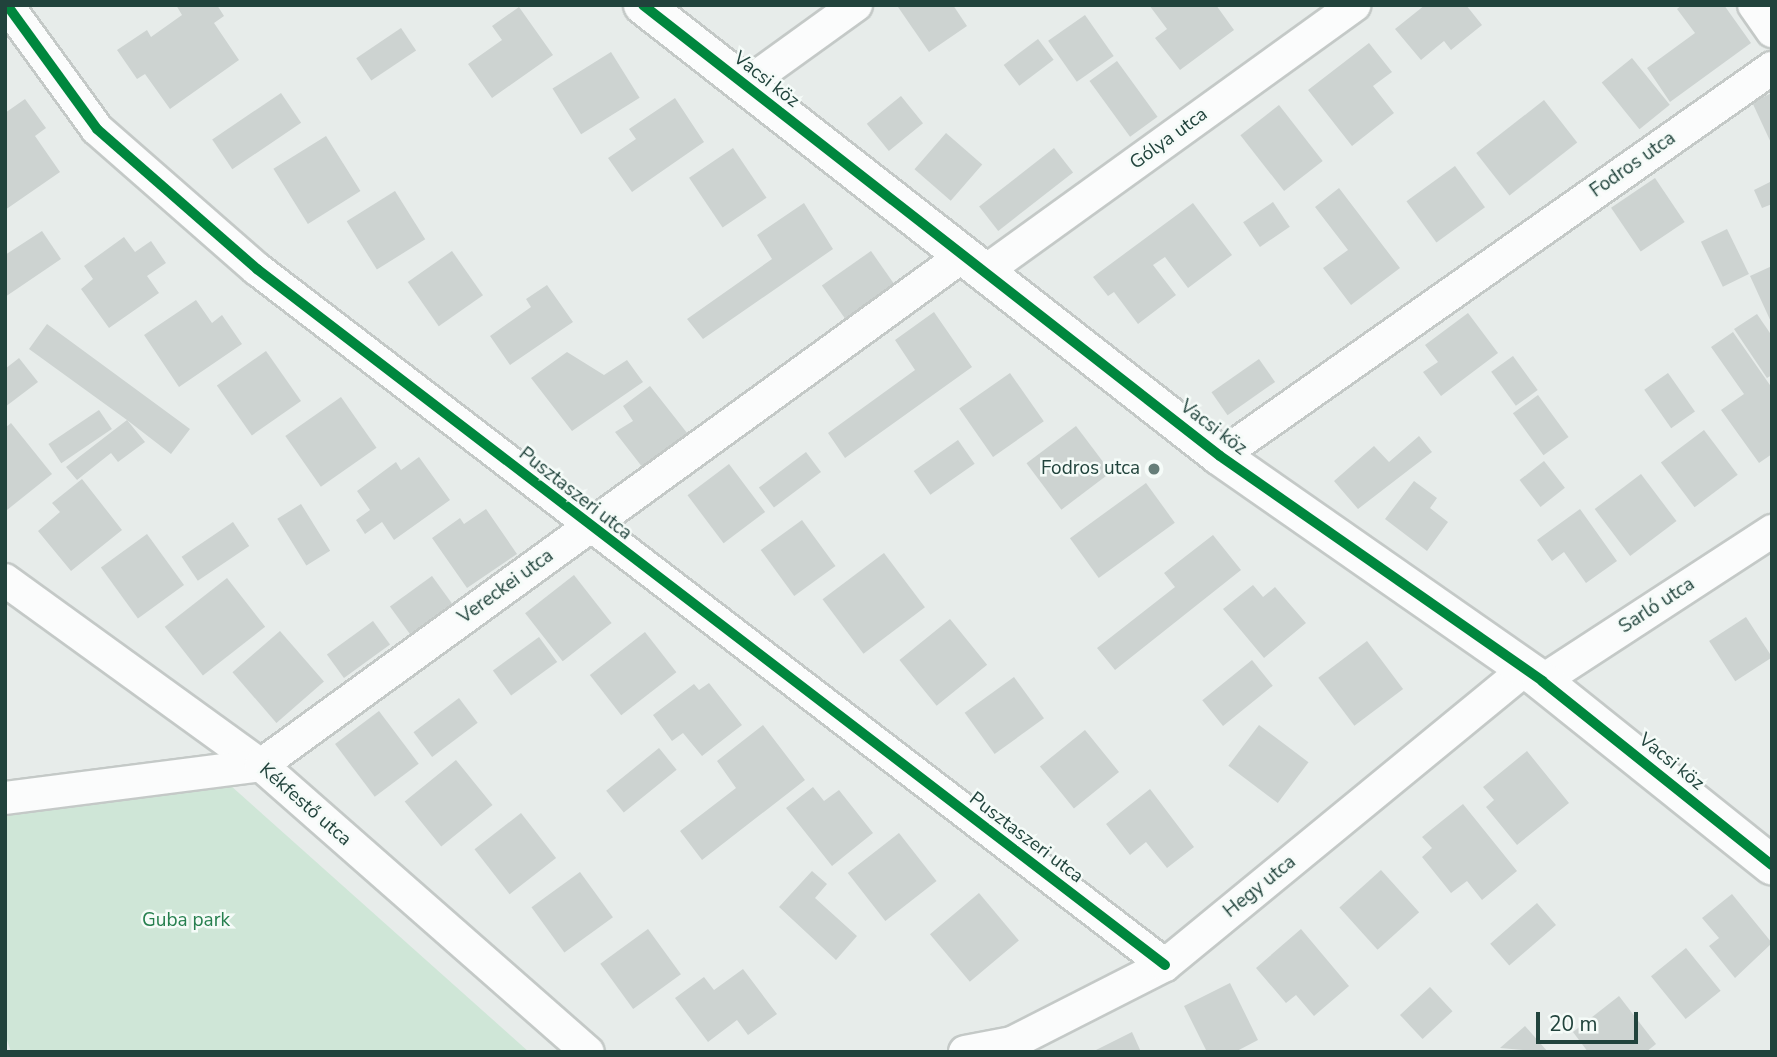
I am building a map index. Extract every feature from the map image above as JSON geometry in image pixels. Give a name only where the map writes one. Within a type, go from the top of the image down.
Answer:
[{"type":"street","name":"Pusztaszeri utca","points":[[8,5],[97,129],[257,269],[589,527],[1165,965]]},
{"type":"street","name":"Vacsi köz","points":[[643,5],[972,265],[1220,456],[1534,675],[1772,865]]},
{"type":"street","points":[[745,85],[856,5]]},
{"type":"street","name":"Gólya utca","points":[[972,265],[1356,5]]},
{"type":"street","points":[[1754,5],[1772,31]]},
{"type":"street","name":"Fodros utca","points":[[1220,456],[1772,68]]},
{"type":"street","name":"Vereckei utca","points":[[5,798],[261,765],[589,527],[972,265]]},
{"type":"street","name":"Sarló utca","points":[[1534,675],[1772,531]]},
{"type":"street","name":"Kékfestő utca","points":[[5,580],[261,765],[588,1052]]},
{"type":"street","name":"Hegy utca","points":[[965,1052],[1012,1043],[1165,965],[1534,675]]},
{"type":"green space","name":"Guba park","points":[[230,785],[529,1052],[11,1052],[5,1034],[5,814]]},
{"type":"building","points":[[176,5],[217,5],[224,16],[214,23],[239,60],[170,109],[145,74],[137,79],[117,50],[147,30],[151,37],[182,15]]},
{"type":"building","points":[[953,5],[967,26],[929,52],[898,7]]},
{"type":"building","points":[[1149,5],[1216,5],[1234,30],[1180,70],[1155,38],[1167,29]]},
{"type":"building","points":[[1425,5],[1466,5],[1482,25],[1451,50],[1444,41],[1421,60],[1395,29]]},
{"type":"building","points":[[1682,5],[1724,5],[1751,43],[1670,102],[1647,68],[1695,33],[1677,9]]},
{"type":"building","points":[[519,7],[553,55],[492,98],[468,64],[502,40],[492,26]]},
{"type":"building","points":[[1085,15],[1114,56],[1077,82],[1048,41]]},
{"type":"building","points":[[401,28],[416,50],[371,81],[356,58]]},
{"type":"building","points":[[1038,39],[1054,60],[1019,86],[1004,65]]},
{"type":"building","points":[[1369,43],[1392,72],[1373,86],[1394,113],[1352,146],[1308,90]]},
{"type":"building","points":[[611,52],[640,98],[581,134],[552,89]]},
{"type":"building","points":[[1632,58],[1670,105],[1639,129],[1602,83]]},
{"type":"building","points":[[1117,61],[1158,117],[1130,137],[1089,81]]},
{"type":"building","points":[[281,93],[301,123],[232,169],[212,139]]},
{"type":"building","points":[[1772,93],[1772,145],[1752,102]]},
{"type":"building","points":[[901,96],[923,123],[889,151],[867,124]]},
{"type":"building","points":[[675,98],[704,142],[632,192],[608,158],[636,139],[629,129]]},
{"type":"building","points":[[25,99],[46,128],[35,136],[60,172],[5,210],[5,113]]},
{"type":"building","points":[[1544,100],[1577,143],[1509,195],[1476,153]]},
{"type":"building","points":[[1279,105],[1323,161],[1284,191],[1240,135]]},
{"type":"building","points":[[946,133],[982,164],[951,201],[915,169]]},
{"type":"building","points":[[326,136],[360,191],[308,224],[273,169]]},
{"type":"building","points":[[733,148],[767,198],[723,227],[689,178]]},
{"type":"building","points":[[1054,148],[1073,172],[998,231],[979,206]]},
{"type":"building","points":[[1455,166],[1485,207],[1436,243],[1406,201]]},
{"type":"building","points":[[1655,178],[1685,222],[1641,252],[1611,208]]},
{"type":"building","points":[[1772,181],[1772,204],[1762,208],[1754,190]]},
{"type":"building","points":[[1339,188],[1400,268],[1351,305],[1323,268],[1348,250],[1315,207]]},
{"type":"building","points":[[395,191],[425,239],[377,270],[347,221]]},
{"type":"building","points":[[1273,202],[1290,227],[1260,247],[1243,222]]},
{"type":"building","points":[[804,203],[833,249],[703,339],[687,319],[772,259],[757,235]]},
{"type":"building","points":[[1193,203],[1232,255],[1188,288],[1165,257],[1153,265],[1176,295],[1138,324],[1114,292],[1108,296],[1093,277]]},
{"type":"building","points":[[1727,229],[1749,274],[1723,287],[1701,242]]},
{"type":"building","points":[[42,231],[61,259],[5,297],[5,255]]},
{"type":"building","points":[[124,237],[135,252],[151,241],[166,263],[147,276],[159,293],[109,328],[81,289],[93,279],[84,266]]},
{"type":"building","points":[[452,251],[483,295],[439,326],[408,282]]},
{"type":"building","points":[[871,251],[903,296],[853,330],[822,285]]},
{"type":"building","points":[[1772,266],[1772,324],[1750,276]]},
{"type":"building","points":[[547,285],[573,322],[510,365],[490,336],[531,307],[526,299]]},
{"type":"building","points":[[196,300],[212,323],[222,315],[242,344],[179,387],[144,335]]},
{"type":"building","points":[[934,312],[972,367],[845,458],[828,433],[915,370],[895,340]]},
{"type":"building","points":[[1468,313],[1498,353],[1441,396],[1423,372],[1438,362],[1425,345]]},
{"type":"building","points":[[1757,314],[1772,336],[1772,375],[1767,378],[1734,329]]},
{"type":"building","points":[[47,324],[190,429],[171,454],[29,349]]},
{"type":"building","points":[[1733,332],[1772,388],[1772,454],[1759,463],[1721,410],[1744,394],[1711,347]]},
{"type":"building","points":[[266,351],[301,401],[252,435],[217,385]]},
{"type":"building","points":[[567,352],[604,375],[627,360],[643,382],[572,431],[531,378]]},
{"type":"building","points":[[1513,356],[1538,390],[1516,406],[1491,372]]},
{"type":"building","points":[[19,358],[38,382],[5,407],[5,369]]},
{"type":"building","points":[[1259,359],[1275,382],[1228,415],[1211,392]]},
{"type":"building","points":[[1010,373],[1044,421],[993,457],[959,409]]},
{"type":"building","points":[[1668,373],[1695,412],[1671,428],[1644,390]]},
{"type":"building","points":[[650,386],[695,443],[650,477],[615,432],[633,421],[623,406]]},
{"type":"building","points":[[1538,395],[1569,437],[1543,455],[1513,413]]},
{"type":"building","points":[[341,397],[377,448],[321,487],[285,436]]},
{"type":"building","points":[[99,410],[112,429],[61,463],[48,444]]},
{"type":"building","points":[[127,420],[145,442],[118,462],[111,453],[77,480],[66,467]]},
{"type":"building","points":[[11,423],[52,474],[7,510],[5,428]]},
{"type":"building","points":[[1076,426],[1111,472],[1061,510],[1026,463]]},
{"type":"building","points":[[1704,430],[1738,475],[1695,507],[1661,462]]},
{"type":"building","points":[[1419,436],[1432,452],[1358,509],[1334,481],[1374,446],[1389,462]]},
{"type":"building","points":[[958,440],[975,464],[930,495],[914,471]]},
{"type":"building","points":[[806,452],[821,472],[774,507],[759,488]]},
{"type":"building","points":[[419,457],[450,500],[394,540],[382,522],[365,534],[356,520],[370,510],[357,491],[396,462],[401,470]]},
{"type":"building","points":[[1544,461],[1565,488],[1541,507],[1520,480]]},
{"type":"building","points":[[729,464],[765,512],[724,543],[687,495]]},
{"type":"building","points":[[1641,474],[1677,521],[1630,556],[1595,509]]},
{"type":"building","points":[[82,479],[122,530],[71,571],[38,531],[60,512],[52,503]]},
{"type":"building","points":[[1414,481],[1437,498],[1430,508],[1448,522],[1427,551],[1385,519]]},
{"type":"building","points":[[1146,483],[1175,523],[1099,578],[1070,538]]},
{"type":"building","points":[[301,504],[330,551],[306,565],[277,519]]},
{"type":"building","points":[[486,509],[517,554],[467,588],[432,538],[460,518],[464,524]]},
{"type":"building","points":[[1580,509],[1617,561],[1586,583],[1564,552],[1552,561],[1537,540]]},
{"type":"building","points":[[802,520],[836,566],[794,596],[761,550]]},
{"type":"building","points":[[233,522],[249,546],[198,581],[182,557]]},
{"type":"building","points":[[147,534],[184,585],[138,618],[101,568]]},
{"type":"building","points":[[1213,535],[1241,570],[1115,670],[1097,648],[1175,587],[1164,573]]},
{"type":"building","points":[[884,553],[925,607],[863,654],[823,599]]},
{"type":"building","points":[[574,575],[612,623],[563,661],[525,613]]},
{"type":"building","points":[[432,576],[452,604],[410,634],[390,607]]},
{"type":"building","points":[[227,578],[265,627],[203,675],[165,627]]},
{"type":"building","points":[[1253,585],[1263,597],[1275,587],[1306,623],[1264,658],[1223,609]]},
{"type":"building","points":[[1746,617],[1772,657],[1735,681],[1709,641]]},
{"type":"building","points":[[950,619],[987,665],[937,706],[899,660]]},
{"type":"building","points":[[373,621],[390,644],[344,678],[327,655]]},
{"type":"building","points":[[280,631],[324,682],[276,723],[232,672]]},
{"type":"building","points":[[645,632],[676,672],[621,715],[590,675]]},
{"type":"building","points":[[539,637],[557,662],[511,696],[493,671]]},
{"type":"building","points":[[1367,641],[1403,689],[1354,726],[1318,678]]},
{"type":"building","points":[[1252,660],[1273,686],[1223,726],[1202,700]]},
{"type":"building","points":[[1014,677],[1044,718],[995,754],[965,713]]},
{"type":"building","points":[[709,683],[742,725],[702,756],[683,733],[672,741],[653,715],[694,684],[699,690]]},
{"type":"building","points":[[459,698],[478,723],[432,757],[413,732]]},
{"type":"building","points":[[379,711],[419,764],[375,797],[335,744]]},
{"type":"building","points":[[763,725],[805,780],[702,860],[680,831],[736,788],[717,761]]},
{"type":"building","points":[[1259,725],[1309,762],[1278,803],[1228,766]]},
{"type":"building","points":[[1085,730],[1119,772],[1074,808],[1040,767]]},
{"type":"building","points":[[659,748],[677,770],[624,813],[606,791]]},
{"type":"building","points":[[1527,751],[1569,803],[1517,845],[1486,807],[1494,800],[1483,787]]},
{"type":"building","points":[[456,760],[493,805],[441,847],[405,802]]},
{"type":"building","points":[[813,787],[824,801],[839,790],[873,833],[832,866],[786,808]]},
{"type":"building","points":[[1150,789],[1194,847],[1167,868],[1146,842],[1130,855],[1106,824]]},
{"type":"building","points":[[1463,804],[1517,871],[1482,900],[1467,881],[1451,893],[1422,857],[1432,848],[1422,837]]},
{"type":"building","points":[[521,813],[556,858],[510,894],[475,849]]},
{"type":"building","points":[[899,833],[937,881],[885,921],[848,873]]},
{"type":"building","points":[[1381,870],[1419,912],[1378,950],[1339,907]]},
{"type":"building","points":[[812,871],[827,884],[815,898],[857,936],[836,960],[779,907]]},
{"type":"building","points":[[580,872],[613,917],[564,953],[531,907]]},
{"type":"building","points":[[979,893],[1019,940],[970,982],[930,934]]},
{"type":"building","points":[[1732,894],[1772,943],[1735,978],[1709,946],[1719,938],[1702,918]]},
{"type":"building","points":[[1537,903],[1556,925],[1509,966],[1490,944]]},
{"type":"building","points":[[648,929],[681,974],[633,1009],[600,964]]},
{"type":"building","points":[[1301,929],[1349,986],[1314,1016],[1296,995],[1286,1003],[1256,968]]},
{"type":"building","points":[[1686,948],[1721,991],[1686,1019],[1651,976]]},
{"type":"building","points":[[743,969],[777,1014],[748,1035],[737,1020],[708,1042],[675,998],[704,977],[714,990]]},
{"type":"building","points":[[1230,983],[1258,1040],[1235,1052],[1207,1052],[1184,1006]]},
{"type":"building","points":[[1430,987],[1453,1011],[1423,1039],[1400,1015]]},
{"type":"building","points":[[1619,996],[1656,1044],[1646,1052],[1588,1052],[1573,1032]]},
{"type":"building","points":[[1525,1026],[1548,1052],[1500,1048]]},
{"type":"building","points":[[1132,1032],[1141,1052],[1092,1052]]},
{"type":"cycle path","points":[[7,5],[97,129],[257,269],[1165,965]]},
{"type":"cycle path","points":[[643,5],[1220,456],[1542,681],[1772,865]]},
{"type":"place","name":"Fodros utca","points":[[1154,469]]}]
